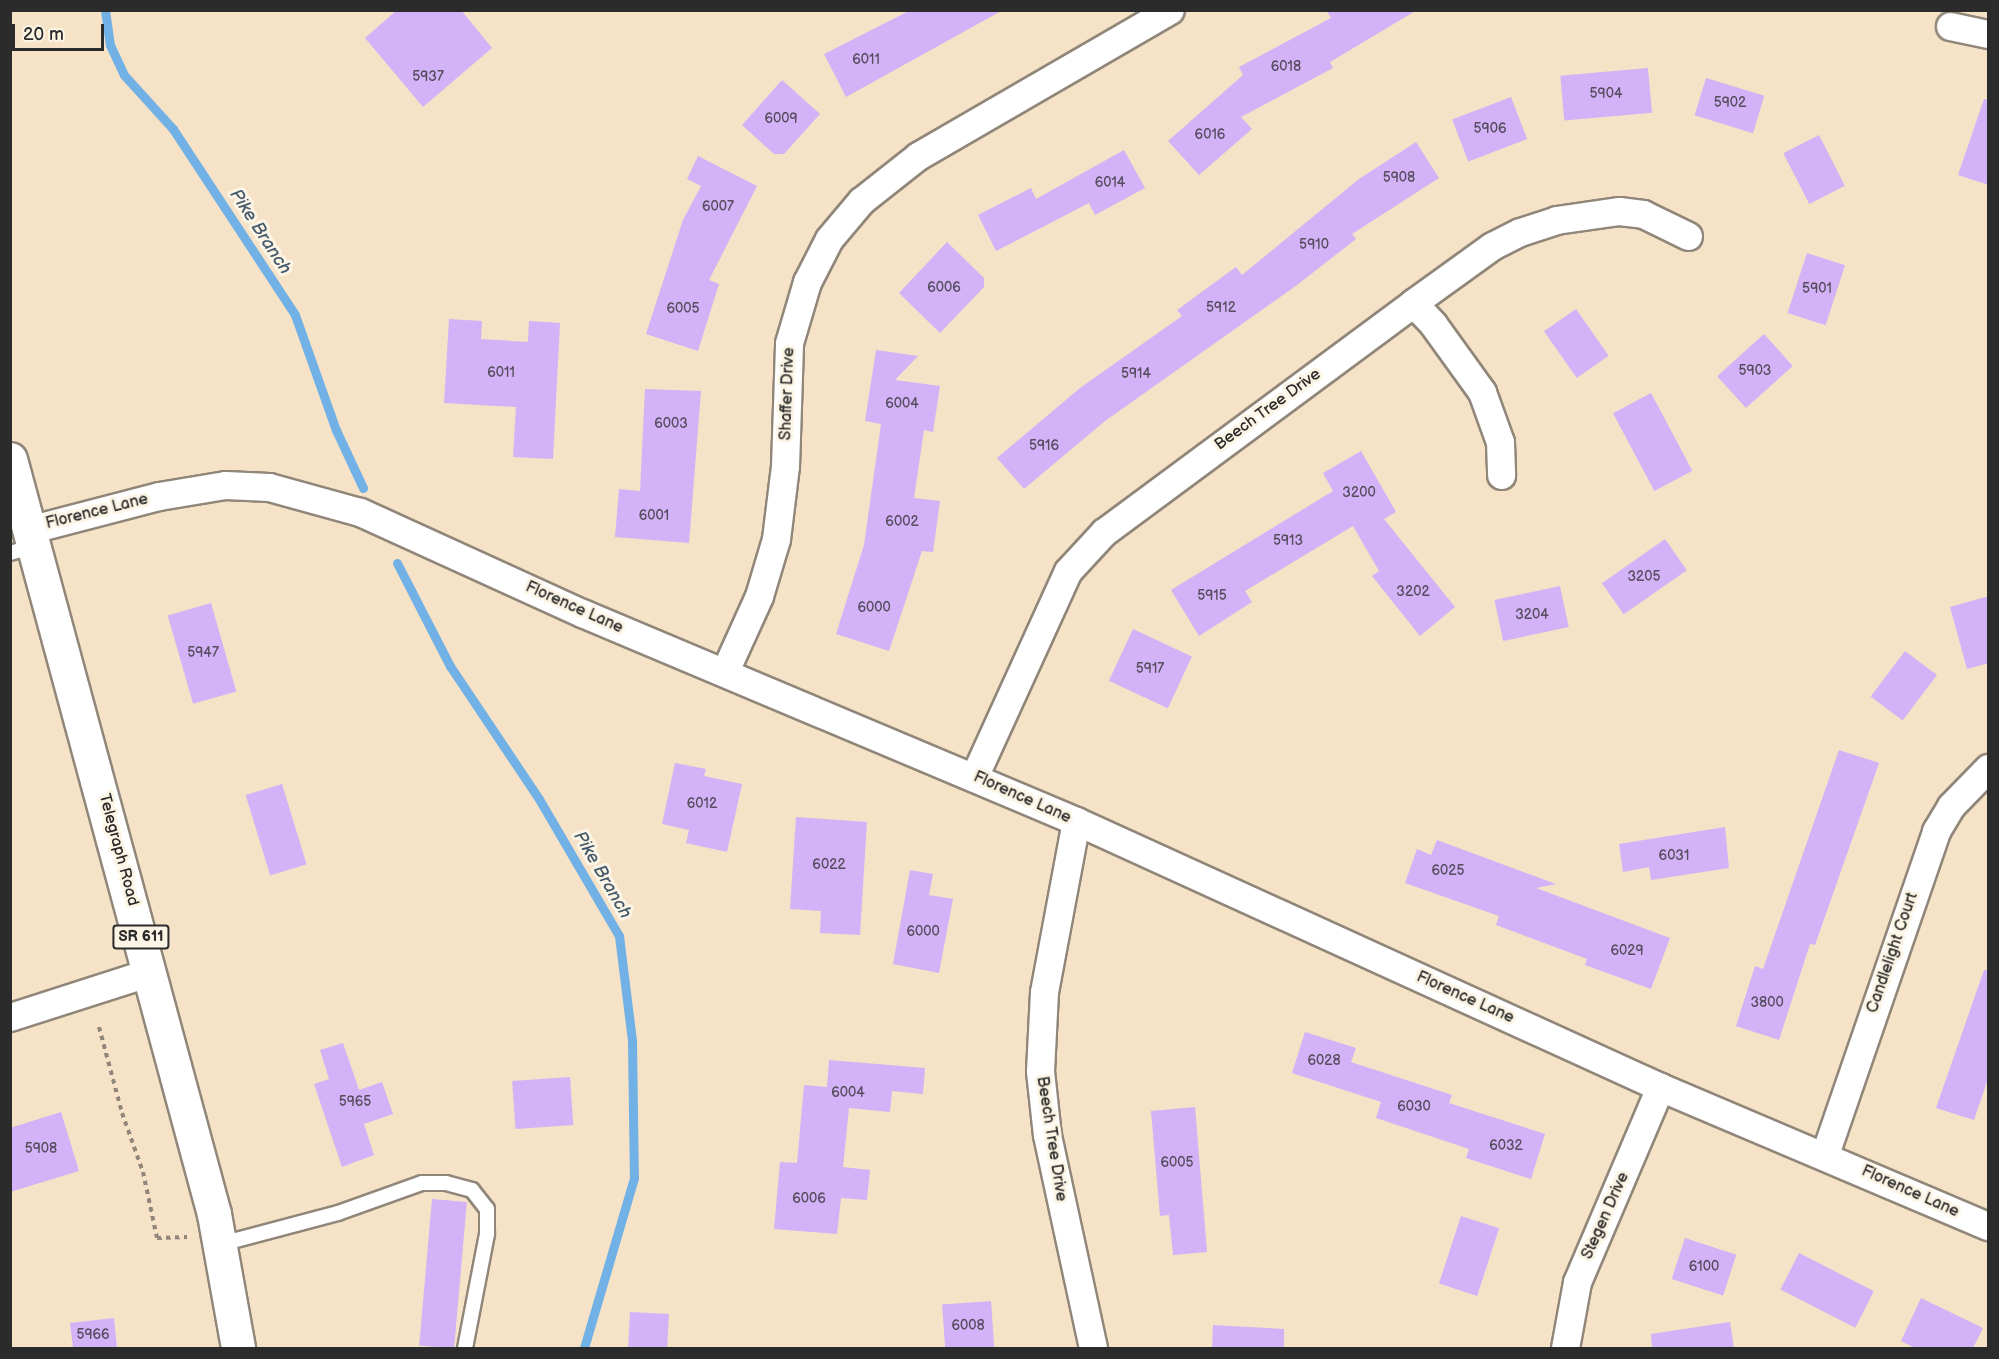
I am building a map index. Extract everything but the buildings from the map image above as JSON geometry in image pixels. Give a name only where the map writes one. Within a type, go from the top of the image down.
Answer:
[{"type":"main road","name":"Telegraph Road","points":[[10,459],[26,542],[150,972],[207,1241],[238,1348]]},
{"type":"street","name":"Shaffer Drive","points":[[725,671],[759,596],[776,539],[785,466],[789,344],[807,282],[829,239],[861,201],[918,156],[1170,10]]},
{"type":"street","points":[[1950,26],[1989,34]]},
{"type":"street","name":"Beech Tree Drive","points":[[974,777],[1058,590],[1088,546],[1492,246],[1556,220],[1619,211],[1643,214],[1688,236]]},
{"type":"street","points":[[1413,303],[1432,324],[1482,392],[1498,432],[1501,475]]},
{"type":"street","name":"Florence Lane","points":[[26,542],[201,489],[269,487],[360,512],[582,613],[725,671],[1076,821],[1660,1087],[1825,1154],[1989,1226]]},
{"type":"street","name":"Candlelight Court","points":[[1825,1154],[1936,831],[1951,806],[1989,768]]},
{"type":"street","name":"Beech Tree Drive","points":[[1076,821],[1044,992],[1040,1071],[1047,1135],[1092,1348]]},
{"type":"street","points":[[10,1017],[150,972]]},
{"type":"street","name":"Stegen Drive","points":[[1565,1348],[1577,1282],[1660,1087]]},
{"type":"lane","points":[[207,1241],[338,1214],[422,1183],[446,1183],[472,1190],[487,1209],[487,1234],[465,1348]]},
{"type":"path","points":[[99,1027],[122,1113],[143,1172],[158,1238],[207,1241]]},
{"type":"waterway","name":"Pike Branch","points":[[105,10],[110,45],[124,75],[173,129],[295,315],[336,430],[363,488]]},
{"type":"waterway","name":"Pike Branch","points":[[397,563],[450,666],[539,799],[619,936],[632,1041],[634,1178],[584,1348]]}]
